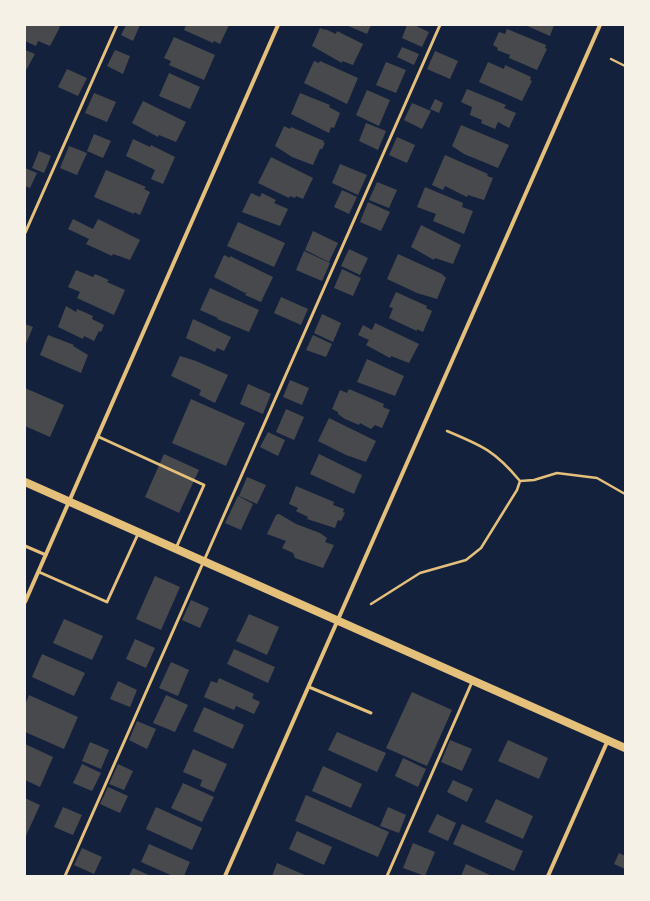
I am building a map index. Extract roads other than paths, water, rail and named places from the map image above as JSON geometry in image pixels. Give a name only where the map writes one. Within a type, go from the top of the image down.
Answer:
[{"type":"main road","points":[[25,482],[625,748]]},
{"type":"street","points":[[25,602],[99,437],[107,415],[278,25]]},
{"type":"street","points":[[225,876],[600,25]]},
{"type":"street","points":[[548,876],[608,740]]},
{"type":"lane","points":[[25,233],[117,25]]},
{"type":"lane","points":[[65,876],[440,25]]},
{"type":"lane","points":[[99,437],[204,485],[176,548]]},
{"type":"lane","points":[[38,572],[107,602],[138,532]]},
{"type":"lane","points":[[25,546],[46,555]]},
{"type":"lane","points":[[387,876],[473,680]]},
{"type":"lane","points":[[309,687],[371,713]]}]
